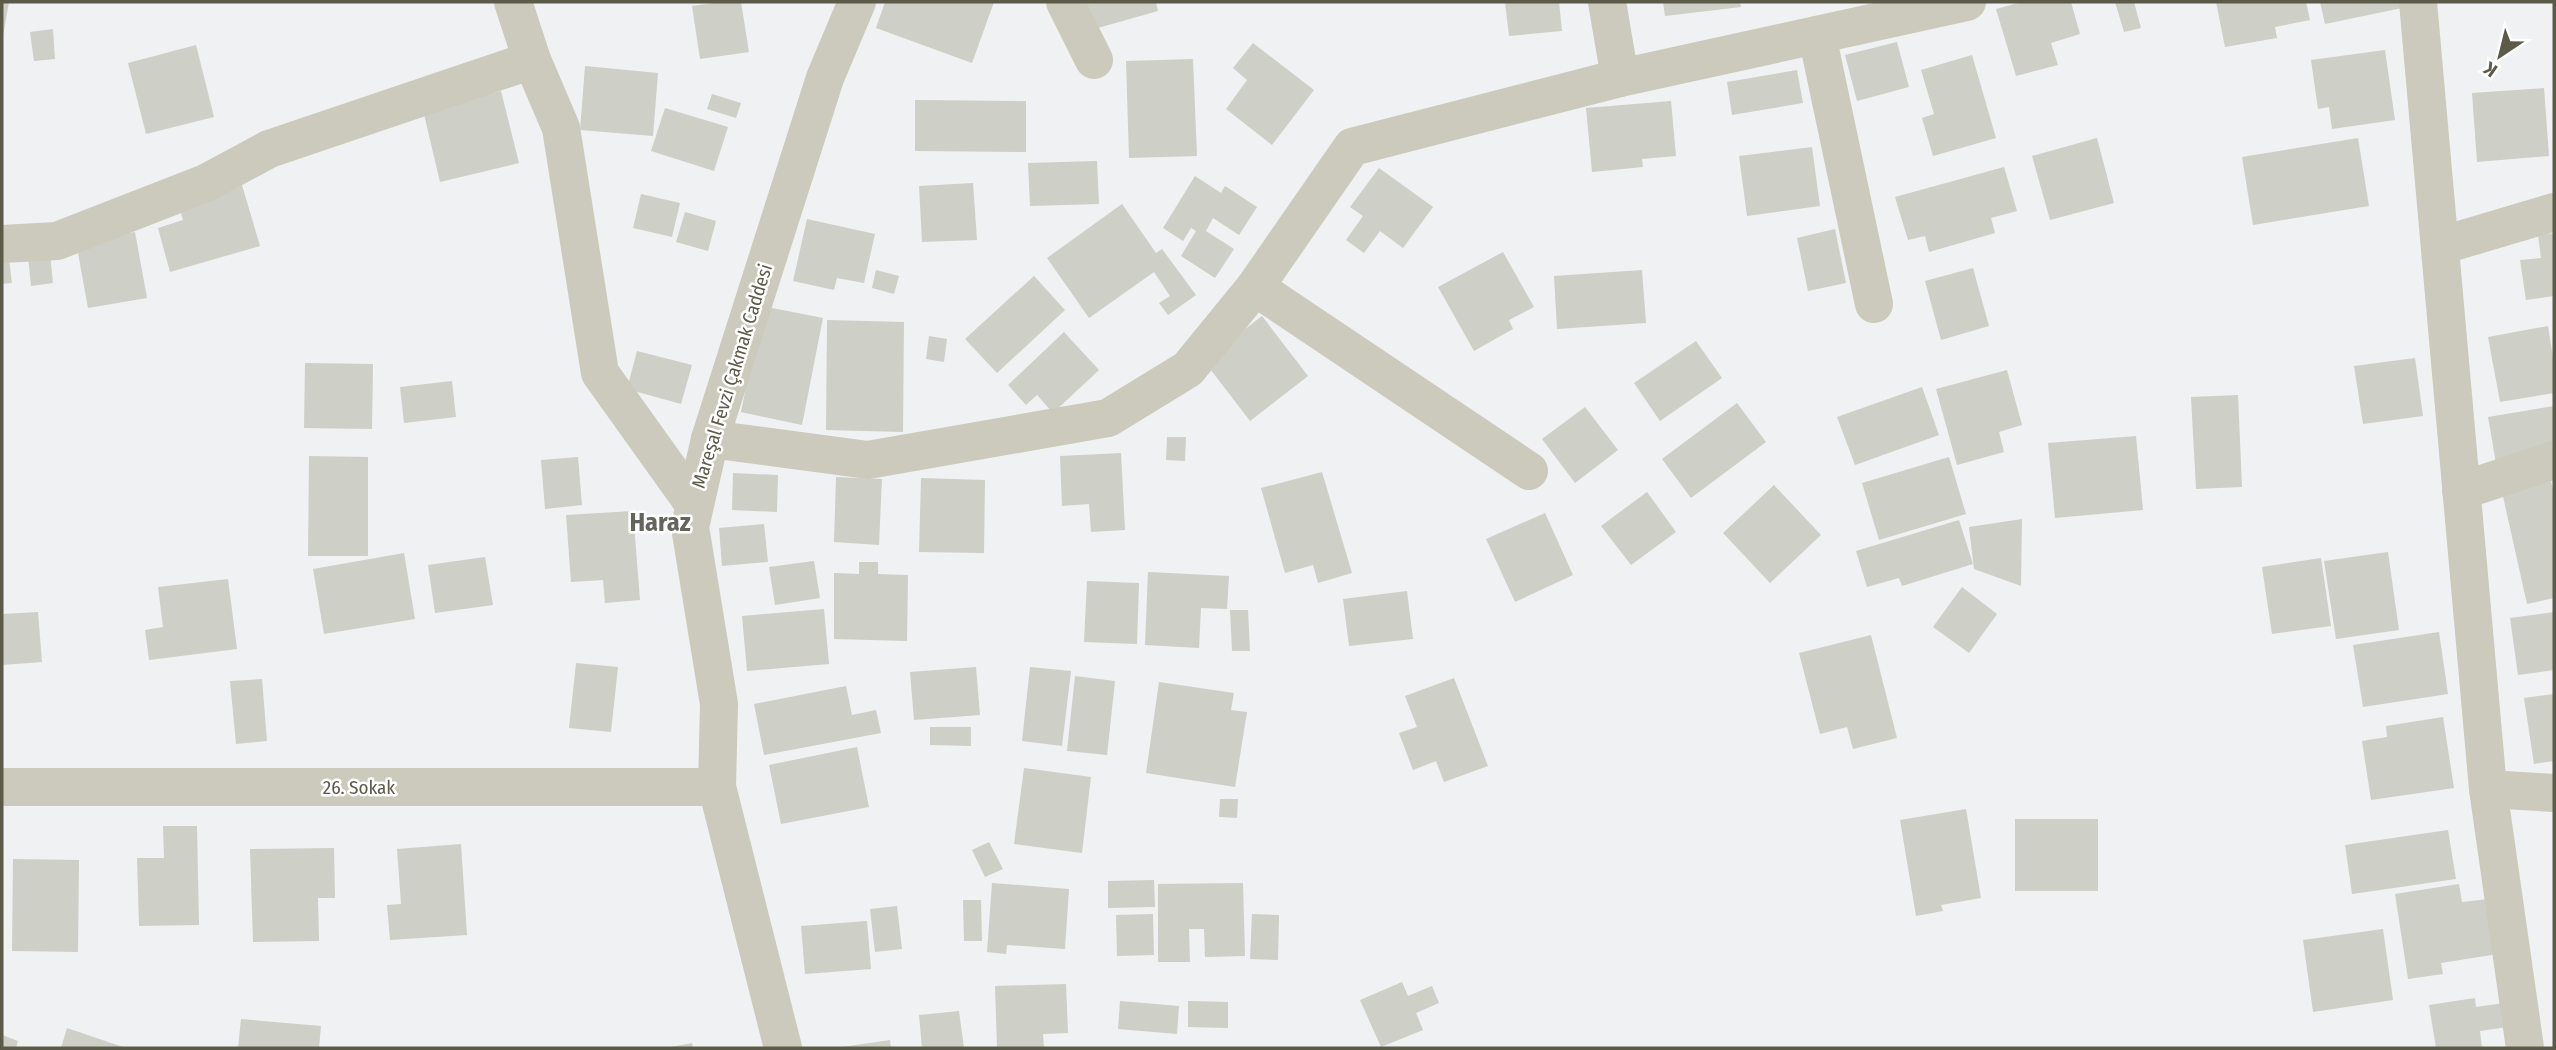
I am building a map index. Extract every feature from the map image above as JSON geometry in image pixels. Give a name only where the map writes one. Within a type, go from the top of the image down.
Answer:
[{"type":"street","points":[[513,2],[532,60],[561,128],[600,373],[693,503]]},
{"type":"street","name":"Mareşal Fevzi Çakmak Caddesi","points":[[783,1048],[717,787],[719,704],[690,527],[693,503],[710,439],[825,78],[857,2]]},
{"type":"street","points":[[1066,2],[1094,60]]},
{"type":"street","points":[[1606,2],[1620,78]]},
{"type":"street","points":[[710,439],[868,460],[1108,418],[1188,369],[1255,287],[1352,148],[1620,78],[1967,2]]},
{"type":"street","points":[[2418,2],[2488,789],[2525,1048]]},
{"type":"street","points":[[1817,35],[1874,304]]},
{"type":"street","points":[[2,244],[57,240],[206,183],[269,149],[532,60]]},
{"type":"street","points":[[2440,246],[2554,212]]},
{"type":"street","points":[[1255,287],[1530,471]]},
{"type":"street","points":[[2461,491],[2554,460]]},
{"type":"street","name":"26. Sokak","points":[[2,787],[717,787]]},
{"type":"street","points":[[2488,789],[2554,793]]},
{"type":"building","points":[[2,2],[9,2],[3,36],[2,36]]},
{"type":"building","points":[[741,2],[749,52],[700,59],[692,6]]},
{"type":"building","points":[[885,2],[994,2],[972,63],[876,28]]},
{"type":"building","points":[[1079,2],[1156,2],[1158,11],[1087,31]]},
{"type":"building","points":[[1505,2],[1559,2],[1562,31],[1509,36]]},
{"type":"building","points":[[1663,2],[1740,2],[1741,7],[1665,16]]},
{"type":"building","points":[[2022,2],[2071,2],[2080,34],[2051,43],[2058,65],[2016,76],[1996,9]]},
{"type":"building","points":[[2115,2],[2134,2],[2141,28],[2124,32]]},
{"type":"building","points":[[2216,2],[2306,2],[2310,20],[2275,27],[2277,38],[2225,47]]},
{"type":"building","points":[[2320,2],[2401,2],[2402,8],[2325,24]]},
{"type":"building","points":[[53,29],[55,59],[34,61],[30,32]]},
{"type":"building","points":[[1897,42],[1909,87],[1857,101],[1845,55]]},
{"type":"building","points":[[1253,43],[1314,90],[1272,145],[1226,109],[1247,80],[1233,68]]},
{"type":"building","points":[[196,45],[214,117],[146,134],[128,63]]},
{"type":"building","points":[[2385,50],[2395,120],[2332,129],[2329,107],[2318,109],[2311,60]]},
{"type":"building","points":[[1972,55],[1996,138],[1933,156],[1922,118],[1934,114],[1921,70]]},
{"type":"building","points":[[1193,59],[1197,156],[1129,158],[1126,61]]},
{"type":"building","points":[[585,66],[658,73],[653,136],[580,130]]},
{"type":"building","points":[[1797,70],[1803,103],[1732,115],[1727,82]]},
{"type":"building","points":[[2544,88],[2549,156],[2477,162],[2472,93]]},
{"type":"building","points":[[501,91],[519,163],[440,182],[423,110]]},
{"type":"building","points":[[712,94],[741,103],[736,118],[707,109]]},
{"type":"building","points":[[915,100],[1026,101],[1026,152],[915,151]]},
{"type":"building","points":[[1671,101],[1676,156],[1642,159],[1643,167],[1592,172],[1586,108]]},
{"type":"building","points":[[665,108],[728,127],[714,171],[651,151]]},
{"type":"building","points":[[2097,138],[2114,203],[2050,220],[2032,156]]},
{"type":"building","points":[[2358,138],[2369,206],[2253,225],[2242,157]]},
{"type":"building","points":[[1812,147],[1820,206],[1747,216],[1739,156]]},
{"type":"building","points":[[1097,161],[1099,204],[1030,206],[1028,163]]},
{"type":"building","points":[[2004,167],[2017,211],[1991,218],[1995,233],[1929,252],[1925,236],[1908,240],[1895,197]]},
{"type":"building","points":[[1379,168],[1433,207],[1403,248],[1380,231],[1364,253],[1346,240],[1363,216],[1350,207]]},
{"type":"building","points":[[1195,176],[1221,193],[1225,186],[1257,207],[1239,235],[1213,218],[1206,231],[1234,249],[1215,278],[1181,256],[1196,231],[1191,228],[1183,241],[1163,228]]},
{"type":"building","points":[[973,183],[977,240],[922,242],[919,186]]},
{"type":"building","points":[[242,185],[260,246],[170,272],[158,228],[183,220],[178,203]]},
{"type":"building","points":[[641,194],[680,203],[672,237],[633,228]]},
{"type":"building","points":[[1122,204],[1156,253],[1162,249],[1196,295],[1168,315],[1159,303],[1170,296],[1154,272],[1089,318],[1047,258]]},
{"type":"building","points":[[685,212],[716,221],[708,251],[676,242]]},
{"type":"building","points":[[807,219],[875,234],[864,283],[837,278],[834,290],[793,281]]},
{"type":"building","points":[[1835,229],[1846,283],[1808,291],[1797,238]]},
{"type":"building","points":[[135,232],[147,298],[88,308],[76,242]]},
{"type":"building","points":[[2554,233],[2554,296],[2526,300],[2520,260],[2541,258],[2538,235]]},
{"type":"building","points":[[1503,252],[1534,307],[1509,320],[1513,329],[1474,351],[1438,287]]},
{"type":"building","points":[[50,254],[53,283],[31,286],[28,256]]},
{"type":"building","points":[[2,259],[9,259],[12,283],[2,284]]},
{"type":"building","points":[[1973,268],[1989,326],[1941,340],[1925,281]]},
{"type":"building","points":[[876,270],[899,276],[894,294],[872,288]]},
{"type":"building","points":[[1642,270],[1646,323],[1557,329],[1554,276]]},
{"type":"building","points":[[1034,276],[1065,310],[997,373],[965,339]]},
{"type":"building","points":[[762,306],[823,318],[802,425],[741,412]]},
{"type":"building","points":[[1262,316],[1308,376],[1250,421],[1204,361]]},
{"type":"building","points":[[827,320],[904,322],[903,432],[826,430]]},
{"type":"building","points":[[2548,326],[2554,364],[2554,393],[2500,402],[2488,337]]},
{"type":"building","points":[[1064,332],[1099,370],[1053,413],[1037,395],[1026,405],[1008,385]]},
{"type":"building","points":[[929,336],[947,339],[944,362],[926,359]]},
{"type":"building","points":[[1696,341],[1722,378],[1660,421],[1634,383]]},
{"type":"building","points":[[637,351],[692,365],[681,404],[627,389]]},
{"type":"building","points":[[2415,358],[2423,416],[2363,424],[2354,366]]},
{"type":"building","points":[[305,363],[373,364],[372,429],[304,428]]},
{"type":"building","points":[[2007,370],[2022,425],[1999,432],[2004,452],[1957,465],[1936,389]]},
{"type":"building","points":[[452,381],[456,417],[404,423],[400,387]]},
{"type":"building","points":[[1922,387],[1939,435],[1855,465],[1837,417]]},
{"type":"building","points":[[2238,395],[2242,487],[2196,489],[2191,397]]},
{"type":"building","points":[[1737,403],[1766,442],[1691,498],[1662,459]]},
{"type":"building","points":[[2554,406],[2554,452],[2496,463],[2488,417]]},
{"type":"building","points":[[1585,407],[1618,450],[1575,483],[1542,439]]},
{"type":"building","points":[[2136,436],[2143,510],[2055,518],[2048,443]]},
{"type":"building","points":[[1167,437],[1186,437],[1185,461],[1166,460]]},
{"type":"building","points":[[1121,453],[1125,530],[1091,532],[1089,504],[1062,506],[1060,456]]},
{"type":"building","points":[[309,456],[368,457],[368,556],[308,556]]},
{"type":"building","points":[[578,457],[582,505],[545,509],[541,460]]},
{"type":"building","points":[[1949,457],[1966,514],[1879,540],[1862,483]]},
{"type":"building","points":[[1322,472],[1352,573],[1318,583],[1313,565],[1285,573],[1261,488]]},
{"type":"building","points":[[733,473],[778,475],[777,512],[732,510]]},
{"type":"building","points":[[836,477],[882,479],[879,545],[834,542]]},
{"type":"building","points":[[921,478],[985,480],[984,553],[919,552]]},
{"type":"building","points":[[2551,481],[2554,495],[2554,598],[2527,604],[2502,492]]},
{"type":"building","points":[[1774,485],[1821,535],[1770,583],[1723,533]]},
{"type":"building","points":[[1647,492],[1676,532],[1631,565],[1601,526]]},
{"type":"building","points":[[633,511],[640,600],[605,603],[603,580],[571,582],[566,515]]},
{"type":"building","points":[[1545,513],[1573,575],[1515,602],[1486,539]]},
{"type":"building","points":[[2022,519],[2021,586],[1974,569],[1969,527]]},
{"type":"building","points":[[1959,520],[1973,564],[1902,586],[1899,578],[1867,587],[1856,551]]},
{"type":"building","points":[[764,524],[768,562],[722,566],[719,528]]},
{"type":"building","points":[[2388,552],[2399,630],[2336,639],[2324,561]]},
{"type":"building","points":[[404,553],[415,619],[324,634],[313,569]]},
{"type":"building","points":[[485,557],[493,605],[435,613],[428,565]]},
{"type":"building","points":[[2321,558],[2331,626],[2272,634],[2262,567]]},
{"type":"building","points":[[814,561],[820,598],[775,605],[769,567]]},
{"type":"building","points":[[859,562],[878,562],[878,574],[908,575],[907,641],[834,639],[834,573],[859,574]]},
{"type":"building","points":[[1148,572],[1229,576],[1227,609],[1201,608],[1199,648],[1145,645]]},
{"type":"building","points":[[228,579],[237,649],[149,660],[145,630],[163,627],[158,587]]},
{"type":"building","points":[[1087,581],[1139,583],[1137,644],[1084,642]]},
{"type":"building","points":[[1962,587],[1997,614],[1969,653],[1933,627]]},
{"type":"building","points":[[1407,591],[1413,639],[1349,646],[1343,599]]},
{"type":"building","points":[[824,609],[829,664],[747,671],[742,616]]},
{"type":"building","points":[[1230,610],[1248,610],[1250,651],[1232,651]]},
{"type":"building","points":[[38,612],[42,662],[2,665],[2,614]]},
{"type":"building","points":[[2554,612],[2554,670],[2518,675],[2510,618]]},
{"type":"building","points":[[2439,632],[2448,694],[2363,707],[2353,645]]},
{"type":"building","points":[[1871,635],[1897,738],[1853,749],[1847,727],[1820,734],[1799,653]]},
{"type":"building","points":[[576,663],[618,667],[611,732],[569,728]]},
{"type":"building","points":[[976,667],[980,715],[914,720],[910,672]]},
{"type":"building","points":[[1030,667],[1071,671],[1062,746],[1022,741]]},
{"type":"building","points":[[1075,676],[1115,681],[1107,755],[1067,751]]},
{"type":"building","points":[[1454,678],[1488,766],[1444,782],[1436,761],[1413,770],[1399,733],[1417,727],[1405,696]]},
{"type":"building","points":[[262,679],[267,741],[236,744],[230,681]]},
{"type":"building","points":[[1159,682],[1234,693],[1231,710],[1247,712],[1235,787],[1146,773]]},
{"type":"building","points":[[846,686],[852,715],[876,710],[881,733],[764,755],[754,704]]},
{"type":"building","points":[[2554,694],[2554,761],[2534,764],[2524,698]]},
{"type":"building","points":[[2443,717],[2454,788],[2371,800],[2362,741],[2387,737],[2386,726]]},
{"type":"building","points":[[930,727],[971,727],[971,746],[930,745]]},
{"type":"building","points":[[857,747],[869,807],[781,824],[769,765]]},
{"type":"building","points":[[1024,768],[1091,777],[1082,853],[1014,844]]},
{"type":"building","points":[[1220,799],[1238,799],[1237,818],[1219,817]]},
{"type":"building","points":[[1966,809],[1981,898],[1941,905],[1943,911],[1916,916],[1900,820]]},
{"type":"building","points":[[2015,819],[2098,819],[2098,891],[2015,891]]},
{"type":"building","points":[[163,826],[197,826],[199,925],[139,926],[137,858],[164,858]]},
{"type":"building","points":[[2448,830],[2456,879],[2352,894],[2345,845]]},
{"type":"building","points":[[989,842],[1003,869],[985,877],[972,850]]},
{"type":"building","points":[[461,844],[467,935],[390,940],[387,905],[401,904],[397,849]]},
{"type":"building","points":[[334,848],[335,898],[318,898],[319,941],[253,942],[250,849]]},
{"type":"building","points":[[13,859],[79,860],[78,952],[12,951]]},
{"type":"building","points":[[1154,880],[1155,907],[1108,908],[1108,881]]},
{"type":"building","points":[[992,883],[1069,889],[1065,949],[1007,945],[1006,954],[987,952]]},
{"type":"building","points":[[1243,883],[1245,956],[1205,957],[1204,929],[1189,929],[1190,962],[1158,962],[1158,884]]},
{"type":"building","points":[[2459,884],[2462,902],[2489,899],[2498,954],[2441,963],[2443,974],[2408,979],[2395,894]]},
{"type":"building","points":[[963,900],[981,900],[982,941],[964,941]]},
{"type":"building","points":[[897,906],[902,949],[875,952],[870,909]]},
{"type":"building","points":[[1153,914],[1154,955],[1117,956],[1116,915]]},
{"type":"building","points":[[1252,914],[1279,915],[1278,960],[1250,959]]},
{"type":"building","points":[[867,921],[871,969],[805,974],[801,926]]},
{"type":"building","points":[[2383,929],[2393,1000],[2313,1012],[2303,940]]},
{"type":"building","points":[[1402,982],[1408,996],[1432,986],[1439,1003],[1416,1013],[1423,1030],[1381,1047],[1360,1000]]},
{"type":"building","points":[[1066,984],[1068,1033],[1043,1034],[1044,1048],[997,1048],[995,986]]},
{"type":"building","points":[[2475,998],[2476,1007],[2504,1003],[2507,1027],[2480,1031],[2482,1048],[2436,1048],[2429,1005]]},
{"type":"building","points":[[1120,1001],[1179,1006],[1177,1034],[1118,1029]]},
{"type":"building","points":[[1188,1001],[1228,1002],[1228,1028],[1188,1027]]},
{"type":"building","points":[[959,1011],[964,1048],[922,1048],[919,1015]]},
{"type":"building","points":[[241,1019],[321,1026],[319,1048],[238,1048]]},
{"type":"building","points":[[67,1028],[126,1048],[61,1048]]},
{"type":"building","points":[[2,1035],[18,1041],[16,1048],[2,1048]]},
{"type":"building","points":[[890,1040],[891,1048],[842,1048],[842,1047]]},
{"type":"building","points":[[692,1043],[693,1048],[671,1048],[671,1047]]},
{"type":"district","name":"Haraz","points":[[660,522]]}]
